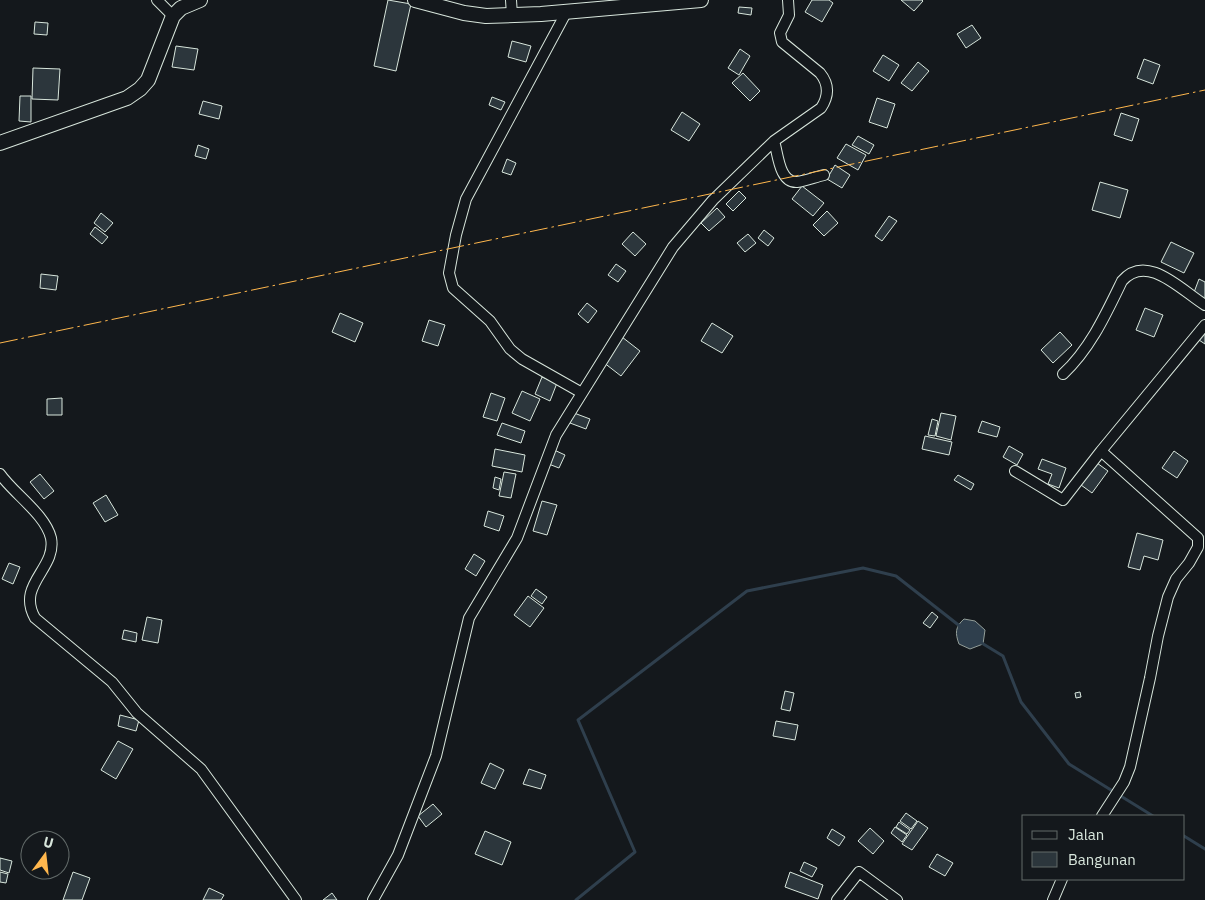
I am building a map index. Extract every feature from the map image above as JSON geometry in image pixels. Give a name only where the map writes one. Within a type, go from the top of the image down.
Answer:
[{"type":"street","points":[[157,0],[173,16]]},
{"type":"street","points":[[0,143],[127,98],[140,89],[148,80],[173,16],[181,8],[200,0]]},
{"type":"street","points":[[415,0],[464,13],[486,16],[567,11],[628,3],[701,0]]},
{"type":"street","points":[[511,0],[512,15]]},
{"type":"street","points":[[373,900],[398,855],[436,756],[469,618],[517,538],[556,435],[673,247],[713,200],[774,141],[821,108],[826,102],[827,93],[824,79],[820,73],[782,42],[780,33],[789,14],[788,0]]},
{"type":"street","points":[[567,11],[466,198],[456,235],[449,273],[453,288],[490,321],[510,349],[522,359],[582,393]]},
{"type":"street","points":[[774,141],[783,174],[790,181],[796,182],[824,175]]},
{"type":"street","points":[[1063,374],[1075,362],[1094,335],[1122,282],[1128,275],[1144,270],[1160,274],[1205,305]]},
{"type":"street","points":[[1014,471],[1063,500],[1205,325]]},
{"type":"street","points":[[1101,451],[1198,538],[1198,547],[1189,563],[1176,579],[1168,596],[1130,767],[1124,782],[1104,814]]},
{"type":"street","points":[[0,474],[41,520],[51,539],[49,555],[32,588],[29,600],[35,618],[43,627],[112,682],[137,713],[201,769],[296,900]]},
{"type":"street","points":[[837,900],[859,872],[897,900]]},
{"type":"street","points":[[1052,900],[1062,880]]},
{"type":"water","points":[[964,619],[975,621],[985,630],[983,644],[970,649],[959,644],[957,630]]},
{"type":"building","points":[[388,0],[411,4],[396,71],[374,66]]},
{"type":"building","points":[[812,0],[829,0],[833,3],[822,22],[805,12]]},
{"type":"building","points":[[901,0],[922,0],[923,1],[914,11]]},
{"type":"building","points":[[739,7],[752,8],[751,15],[738,13]]},
{"type":"building","points":[[35,22],[48,23],[47,35],[34,34]]},
{"type":"building","points":[[972,25],[981,38],[966,48],[957,34]]},
{"type":"building","points":[[512,41],[531,46],[526,62],[508,57]]},
{"type":"building","points":[[176,46],[198,49],[194,70],[172,67]]},
{"type":"building","points":[[740,49],[750,56],[739,75],[728,68]]},
{"type":"building","points":[[883,55],[899,65],[889,81],[873,71]]},
{"type":"building","points":[[1144,59],[1160,65],[1153,84],[1137,78]]},
{"type":"building","points":[[918,62],[929,71],[912,91],[901,83]]},
{"type":"building","points":[[33,68],[60,69],[58,100],[32,99]]},
{"type":"building","points":[[743,73],[760,91],[750,101],[732,83]]},
{"type":"building","points":[[20,96],[31,96],[31,122],[19,121]]},
{"type":"building","points":[[492,97],[505,102],[501,110],[489,105]]},
{"type":"building","points":[[877,98],[895,104],[887,128],[869,122]]},
{"type":"building","points":[[203,101],[222,106],[219,119],[199,114]]},
{"type":"building","points":[[682,112],[700,124],[689,141],[671,130]]},
{"type":"building","points":[[1121,113],[1139,119],[1132,141],[1114,135]]},
{"type":"building","points":[[858,136],[874,145],[869,154],[852,145]]},
{"type":"building","points":[[846,144],[866,155],[858,170],[837,158]]},
{"type":"building","points":[[198,145],[209,149],[206,159],[195,156]]},
{"type":"building","points":[[507,159],[516,163],[511,175],[502,172]]},
{"type":"building","points":[[835,165],[850,175],[842,188],[827,179]]},
{"type":"building","points":[[1100,182],[1128,190],[1120,218],[1092,210]]},
{"type":"building","points":[[802,186],[824,203],[813,216],[792,199]]},
{"type":"building","points":[[739,191],[746,198],[733,211],[726,204]]},
{"type":"building","points":[[717,208],[725,217],[709,231],[701,223]]},
{"type":"building","points":[[827,211],[838,223],[824,236],[813,225]]},
{"type":"building","points":[[101,213],[113,223],[105,232],[94,223]]},
{"type":"building","points":[[889,216],[897,221],[882,241],[875,236]]},
{"type":"building","points":[[95,227],[108,237],[102,244],[90,234]]},
{"type":"building","points":[[764,230],[774,238],[768,246],[758,238]]},
{"type":"building","points":[[633,232],[646,244],[635,256],[622,244]]},
{"type":"building","points":[[748,234],[756,243],[745,252],[737,243]]},
{"type":"building","points":[[1171,242],[1194,253],[1184,273],[1161,262]]},
{"type":"building","points":[[616,264],[626,271],[618,282],[608,275]]},
{"type":"building","points":[[41,274],[58,276],[56,290],[40,288]]},
{"type":"building","points":[[1199,279],[1205,282],[1205,300],[1193,295]]},
{"type":"building","points":[[587,303],[597,311],[588,323],[578,314]]},
{"type":"building","points":[[1145,308],[1163,315],[1154,337],[1136,330]]},
{"type":"building","points":[[340,313],[363,323],[355,342],[332,332]]},
{"type":"building","points":[[429,320],[445,325],[438,346],[422,341]]},
{"type":"building","points":[[712,323],[733,336],[722,353],[701,341]]},
{"type":"building","points":[[1205,329],[1205,344],[1199,340]]},
{"type":"building","points":[[1060,332],[1072,345],[1053,363],[1041,350]]},
{"type":"building","points":[[622,337],[640,351],[621,376],[603,362]]},
{"type":"building","points":[[542,377],[557,383],[550,401],[535,394]]},
{"type":"building","points":[[522,391],[540,399],[530,421],[512,413]]},
{"type":"building","points":[[491,393],[505,398],[497,421],[483,417]]},
{"type":"building","points":[[62,398],[62,415],[47,415],[47,399]]},
{"type":"building","points":[[574,413],[590,419],[586,429],[570,423]]},
{"type":"building","points":[[941,413],[956,416],[951,440],[936,436]]},
{"type":"building","points":[[932,419],[938,421],[935,436],[928,435]]},
{"type":"building","points":[[982,421],[1000,427],[997,437],[978,432]]},
{"type":"building","points":[[502,423],[525,431],[521,443],[497,435]]},
{"type":"building","points":[[925,436],[952,442],[949,455],[922,449]]},
{"type":"building","points":[[1009,446],[1023,454],[1017,465],[1003,457]]},
{"type":"building","points":[[495,449],[525,455],[522,472],[492,466]]},
{"type":"building","points":[[552,449],[565,455],[559,468],[546,463]]},
{"type":"building","points":[[1174,451],[1188,461],[1177,478],[1162,468]]},
{"type":"building","points":[[1042,459],[1066,468],[1059,488],[1048,484],[1052,474],[1038,469]]},
{"type":"building","points":[[1097,463],[1108,471],[1092,493],[1081,485]]},
{"type":"building","points":[[504,472],[516,474],[511,498],[499,496]]},
{"type":"building","points":[[40,474],[54,491],[44,499],[30,482]]},
{"type":"building","points":[[958,475],[974,484],[971,490],[954,480]]},
{"type":"building","points":[[495,477],[501,479],[499,490],[493,488]]},
{"type":"building","points":[[106,495],[118,515],[105,522],[93,503]]},
{"type":"building","points":[[542,501],[557,505],[547,535],[533,531]]},
{"type":"building","points":[[488,511],[504,516],[499,531],[484,526]]},
{"type":"building","points":[[1137,533],[1163,540],[1158,560],[1144,556],[1140,570],[1128,567]]},
{"type":"building","points":[[474,554],[485,561],[476,576],[465,569]]},
{"type":"building","points":[[9,563],[20,567],[13,584],[2,579]]},
{"type":"building","points":[[536,589],[547,597],[542,604],[531,596]]},
{"type":"building","points":[[528,596],[544,608],[530,627],[514,615]]},
{"type":"building","points":[[932,612],[938,617],[930,628],[923,623]]},
{"type":"building","points":[[147,617],[162,620],[158,643],[142,640]]},
{"type":"building","points":[[124,630],[137,633],[136,642],[122,639]]},
{"type":"building","points":[[785,691],[794,693],[790,711],[781,709]]},
{"type":"building","points":[[1080,692],[1081,697],[1076,698],[1075,693]]},
{"type":"building","points":[[120,715],[139,720],[136,731],[118,726]]},
{"type":"building","points":[[776,721],[798,725],[795,740],[773,736]]},
{"type":"building","points":[[118,741],[133,749],[116,779],[101,770]]},
{"type":"building","points":[[490,763],[504,770],[495,789],[481,783]]},
{"type":"building","points":[[529,769],[546,775],[541,789],[523,784]]},
{"type":"building","points":[[433,804],[442,814],[426,827],[418,816]]},
{"type":"building","points":[[906,813],[917,821],[911,829],[900,821]]},
{"type":"building","points":[[918,821],[928,828],[912,850],[902,844]]},
{"type":"building","points":[[899,822],[910,830],[907,834],[896,827]]},
{"type":"building","points":[[895,827],[907,835],[902,842],[891,833]]},
{"type":"building","points":[[870,828],[884,841],[873,854],[858,841]]},
{"type":"building","points":[[832,829],[845,837],[839,846],[827,838]]},
{"type":"building","points":[[485,831],[511,842],[502,865],[475,854]]},
{"type":"building","points":[[937,854],[953,863],[945,876],[929,867]]},
{"type":"building","points":[[0,858],[12,861],[9,873],[0,870]]},
{"type":"building","points":[[804,862],[817,868],[812,877],[800,871]]},
{"type":"building","points":[[0,872],[8,874],[6,883],[0,882]]},
{"type":"building","points":[[73,872],[90,878],[82,900],[63,900]]},
{"type":"building","points":[[790,872],[823,885],[818,899],[785,887]]},
{"type":"building","points":[[209,888],[224,895],[221,900],[203,900]]},
{"type":"building","points":[[332,893],[337,900],[323,900]]},
{"type":"waterway","points":[[576,900],[635,852],[578,720],[747,591],[863,568],[896,576],[961,627]]},
{"type":"waterway","points":[[980,642],[1003,656],[1021,702],[1069,764],[1151,815]]},
{"type":"waterway","points":[[1185,837],[1205,849]]},
{"type":"power","points":[[0,343],[1205,90]]}]
